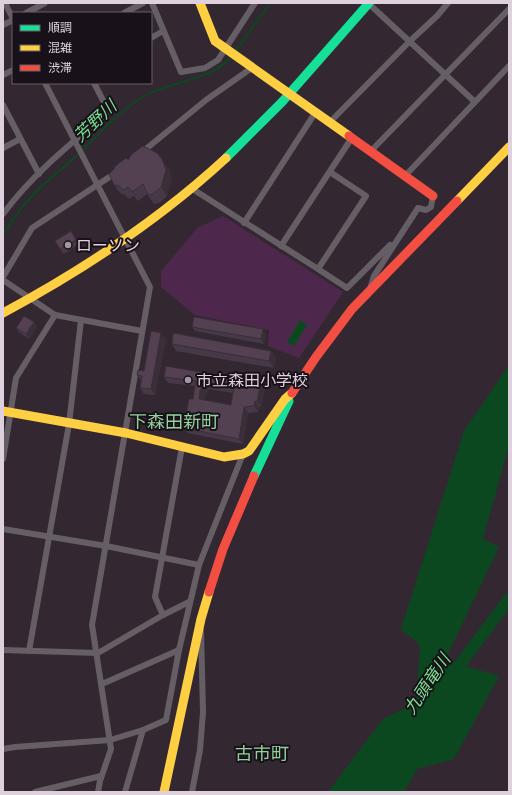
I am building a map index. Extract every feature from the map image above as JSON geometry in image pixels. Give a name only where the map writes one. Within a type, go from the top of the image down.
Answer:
[{"type":"street","points":[[5,3],[12,18]]},
{"type":"street","points":[[28,12],[45,3]]},
{"type":"street","points":[[126,12],[143,3]]},
{"type":"street","points":[[152,3],[181,72],[205,68],[218,60],[229,50],[255,3]]},
{"type":"street","points":[[200,3],[216,41],[404,177],[433,196],[431,207],[426,210],[418,208],[374,276],[369,290]]},
{"type":"street","points":[[3,313],[32,298],[126,240],[191,188],[252,133],[369,3],[474,102]]},
{"type":"street","points":[[329,123],[410,41],[437,16],[448,3]]},
{"type":"street","points":[[370,152],[509,9]]},
{"type":"street","points":[[3,25],[12,20]]},
{"type":"street","points":[[152,37],[163,31]]},
{"type":"street","points":[[404,177],[509,66]]},
{"type":"street","points":[[134,158],[206,100],[253,67]]},
{"type":"street","points":[[3,75],[12,70]]},
{"type":"street","points":[[46,84],[99,185],[150,287],[92,625],[98,653],[112,749],[101,776],[98,792]]},
{"type":"street","points":[[3,214],[13,201],[39,174],[75,140],[106,114],[107,108],[95,84]]},
{"type":"street","points":[[3,105],[39,174]]},
{"type":"street","points":[[244,223],[315,113]]},
{"type":"street","points":[[3,148],[20,139]]},
{"type":"street","points":[[281,246],[351,139]]},
{"type":"street","points":[[164,792],[201,619],[223,549],[292,394],[335,331],[369,290],[509,147]]},
{"type":"street","points":[[3,277],[32,228],[99,185],[122,168]]},
{"type":"street","points":[[318,269],[366,196],[330,172]]},
{"type":"street","points":[[191,188],[347,288],[401,234]]},
{"type":"street","points":[[3,280],[32,298],[55,315],[142,331]]},
{"type":"street","points":[[3,459],[7,412],[16,378],[55,315]]},
{"type":"street","points":[[29,651],[69,424],[80,320]]},
{"type":"street","points":[[7,412],[126,433],[224,457],[243,454],[249,450],[258,440],[285,399],[292,394]]},
{"type":"street","points":[[163,615],[155,597],[182,447]]},
{"type":"street","points":[[3,749],[15,746],[110,740],[143,730],[166,720],[189,602],[199,565],[243,454]]},
{"type":"street","points":[[3,529],[49,538],[106,546],[199,565]]},
{"type":"street","points":[[3,650],[98,653],[163,615],[189,602]]},
{"type":"street","points":[[192,792],[200,750],[203,712],[204,688],[201,619]]},
{"type":"street","points":[[102,684],[179,650]]},
{"type":"street","points":[[125,792],[143,730]]},
{"type":"street","points":[[35,792],[101,776]]},
{"type":"shaded area","points":[[223,216],[343,292],[299,358],[268,346],[269,330],[195,315],[161,287],[161,271],[197,228]]},
{"type":"water","points":[[300,320],[307,325],[294,346],[287,342]]},
{"type":"water","points":[[509,365],[509,445],[483,539],[499,547],[445,660],[499,676],[454,759],[417,769],[404,792],[328,792],[383,719],[416,703],[420,645],[401,629],[464,431]]},
{"type":"building","points":[[143,146],[157,153],[162,159],[166,170],[161,187],[153,194],[148,195],[143,184],[132,192],[128,187],[123,190],[119,186],[114,185],[109,174],[115,168],[114,167],[126,158],[128,160],[132,154]]},
{"type":"building","points":[[71,231],[76,240],[60,249],[55,241]]},
{"type":"building","points":[[24,316],[34,322],[26,334],[16,328]]},
{"type":"building","points":[[194,317],[263,329],[261,339],[192,327]]},
{"type":"building","points":[[151,331],[161,333],[151,389],[140,388],[142,376],[137,375],[138,370],[144,371]]},
{"type":"building","points":[[173,333],[271,351],[269,361],[172,344]]},
{"type":"building","points":[[166,366],[261,383],[257,401],[255,401],[254,406],[244,407],[239,439],[183,428],[189,399],[193,399],[196,381],[164,377]],"holes":[[[205,383],[234,388],[231,405],[199,399],[200,390]]]},
{"type":"waterway","name":"芳野川","points":[[235,52],[270,3]]},
{"type":"waterway","name":"芳野川","points":[[3,234],[36,191],[135,102],[156,91],[213,71],[223,65],[232,56]]},
{"type":"waterway","name":"九頭竜川","points":[[450,678],[509,599]]},
{"type":"traffic: fast","points":[[226,158],[282,102],[369,3]]},
{"type":"traffic: fast","points":[[254,476],[289,401]]},
{"type":"traffic: slow","points":[[200,3],[215,41],[349,136]]},
{"type":"traffic: slow","points":[[457,201],[509,147]]},
{"type":"traffic: slow","points":[[3,313],[33,297],[119,243],[174,202],[226,158]]},
{"type":"traffic: slow","points":[[3,411],[126,433],[224,457],[243,454],[249,451],[285,399],[292,393]]},
{"type":"traffic: slow","points":[[164,792],[201,619],[209,592]]},
{"type":"traffic: jam","points":[[349,136],[433,196]]},
{"type":"traffic: jam","points":[[292,393],[316,357],[352,309],[457,201]]},
{"type":"traffic: jam","points":[[209,592],[223,549],[254,476]]},
{"type":"place","name":"ローソン","points":[[68,245]]},
{"type":"place","name":"市立森田小学校","points":[[188,380]]},
{"type":"district","name":"下森田新町","points":[[174,422]]},
{"type":"district","name":"古市町","points":[[262,754]]}]
